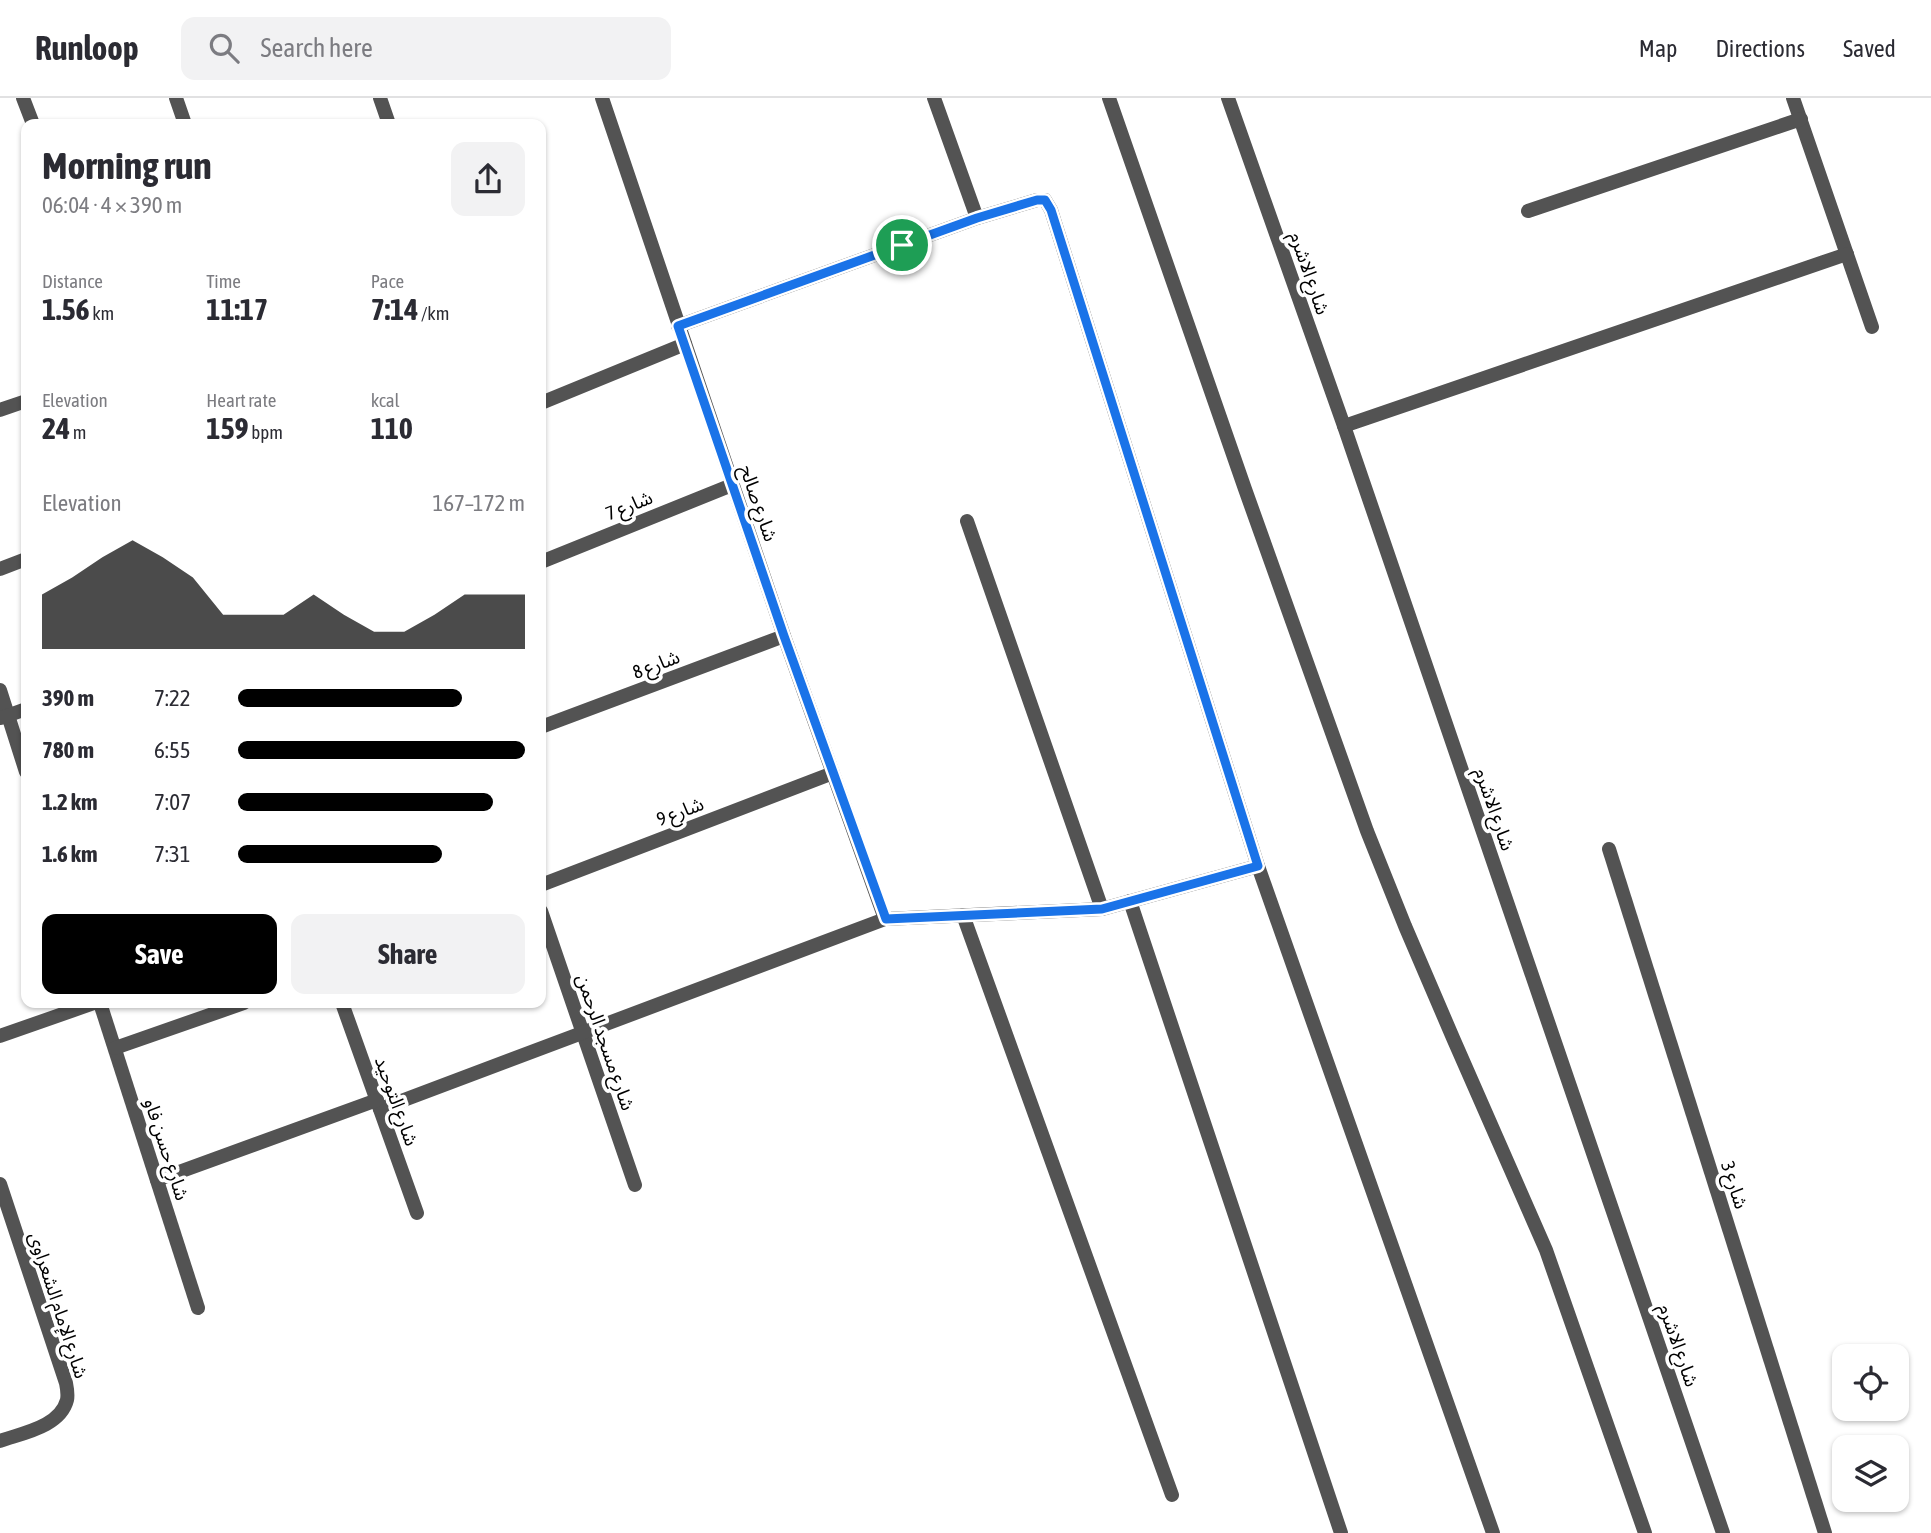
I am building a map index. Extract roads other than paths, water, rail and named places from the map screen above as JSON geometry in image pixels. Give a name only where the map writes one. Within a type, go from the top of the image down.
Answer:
[{"type":"street","points":[[23,98],[31,119]]},
{"type":"street","points":[[176,98],[184,119]]},
{"type":"street","points":[[380,98],[387,119]]},
{"type":"street","name":"شارع صالح","points":[[602,98],[784,636],[886,919]]},
{"type":"street","points":[[934,98],[977,218]]},
{"type":"street","points":[[1109,98],[1367,831],[1415,951],[1546,1250],[1645,1533]]},
{"type":"street","name":"شارع الاشرم","points":[[1228,98],[1344,426],[1723,1533]]},
{"type":"street","points":[[1793,98],[1872,327]]},
{"type":"street","points":[[1528,211],[1801,119]]},
{"type":"street","points":[[678,326],[977,218],[1045,200],[1051,210],[1258,866],[1493,1533]]},
{"type":"street","points":[[1344,426],[1847,254]]},
{"type":"street","points":[[546,401],[685,344]]},
{"type":"street","points":[[0,410],[21,403]]},
{"type":"street","name":"شارع 7","points":[[546,560],[733,485]]},
{"type":"street","points":[[967,521],[1102,909]]},
{"type":"street","points":[[0,569],[21,561]]},
{"type":"street","name":"شارع 8","points":[[546,725],[784,636]]},
{"type":"street","points":[[0,690],[4,717],[21,760]]},
{"type":"street","points":[[4,717],[21,711]]},
{"type":"street","name":"شارع 9","points":[[546,883],[833,773]]},
{"type":"street","name":"شارع 3","points":[[1609,849],[1825,1533]]},
{"type":"street","points":[[157,1180],[583,1033],[886,919],[1102,909],[1258,866]]},
{"type":"street","points":[[1130,901],[1341,1533]]},
{"type":"street","points":[[963,915],[1172,1495]]},
{"type":"street","name":"شارع مسجد الرحمن","points":[[546,926],[635,1185]]},
{"type":"street","points":[[0,1036],[80,1008]]},
{"type":"street","name":"شارع حسن فاو","points":[[102,1008],[198,1308]]},
{"type":"street","points":[[115,1048],[230,1008]]},
{"type":"street","name":"شارع التوحيد","points":[[344,1008],[417,1213]]},
{"type":"street","name":"شارع الإمام الشعراوى","points":[[0,1184],[66,1383],[67,1399],[60,1415],[46,1424],[0,1441]]}]
